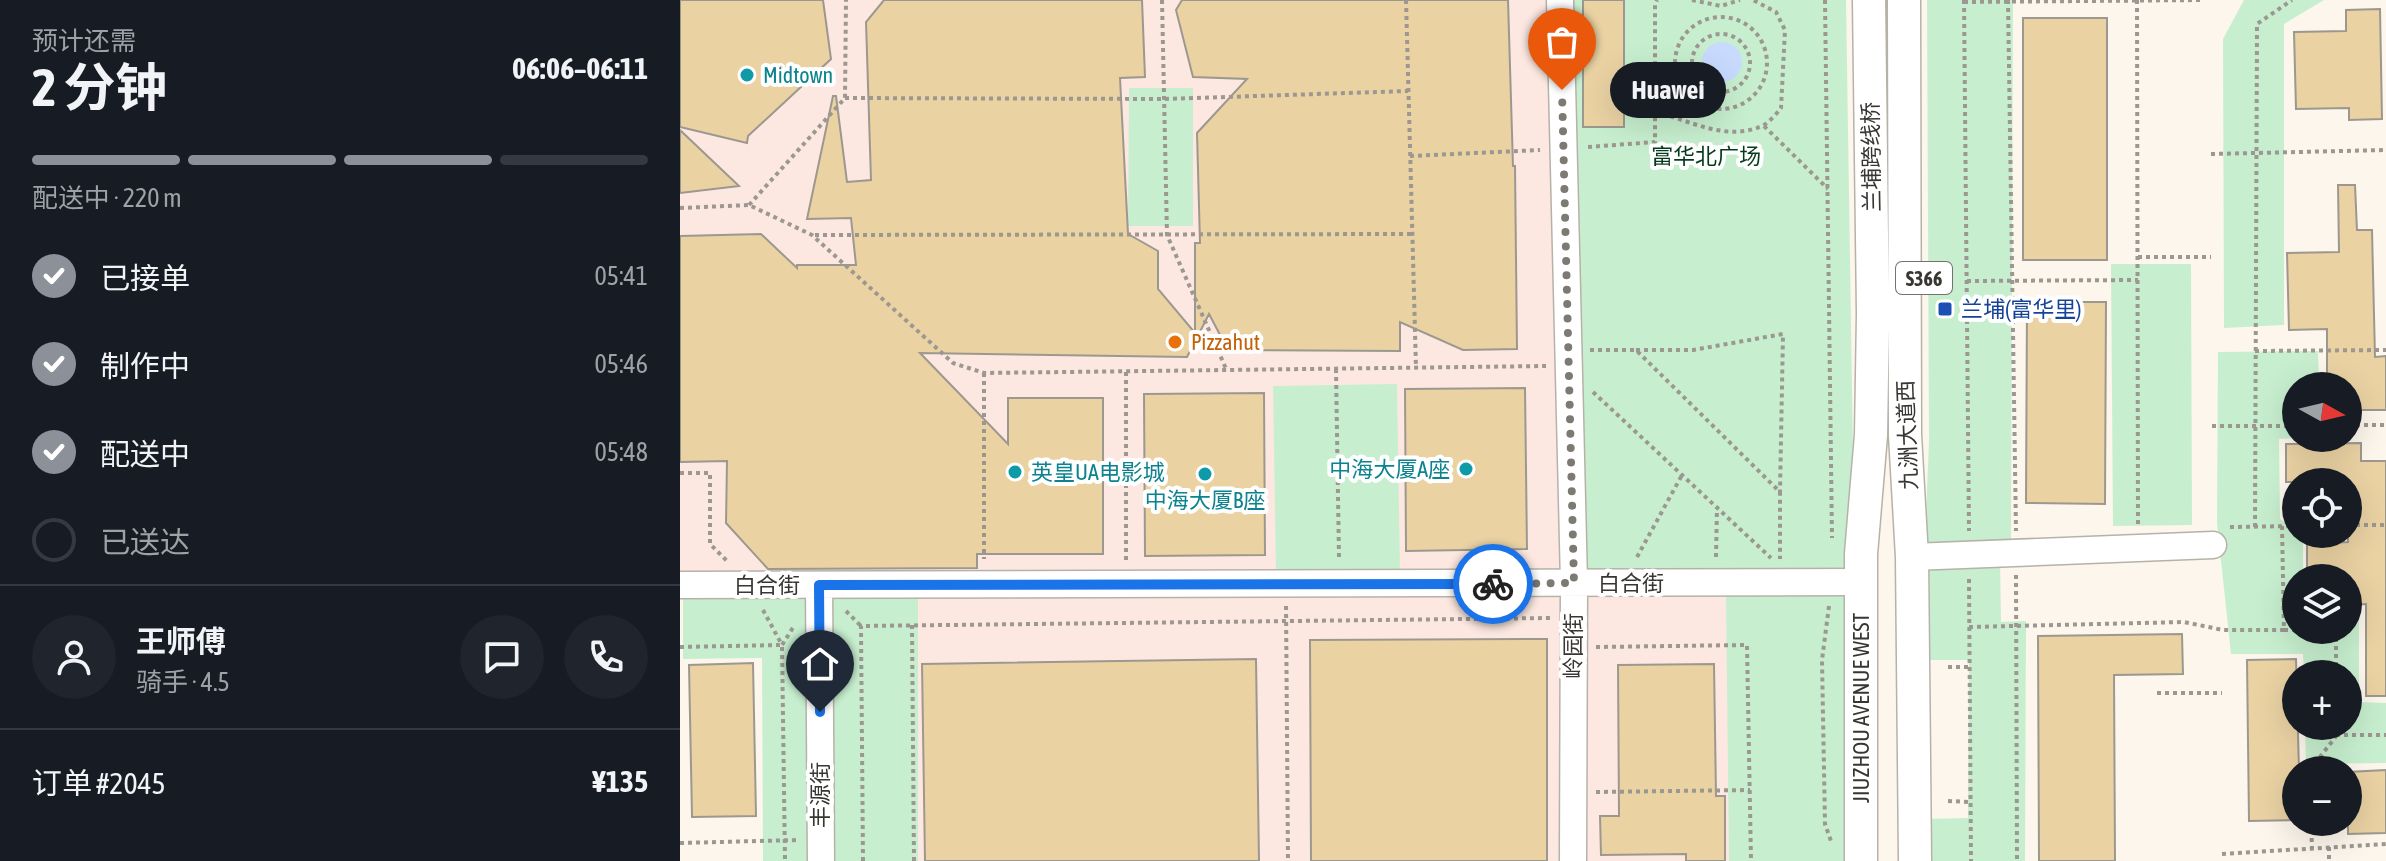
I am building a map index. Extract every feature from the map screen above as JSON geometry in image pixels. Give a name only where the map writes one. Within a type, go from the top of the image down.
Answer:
[{"type":"main road","points":[[1848,0],[1855,441],[1852,573]]},
{"type":"main road","name":"兰埔跨线桥","points":[[1869,0],[1873,314]]},
{"type":"main road","name":"兰埔跨线桥","points":[[1904,0],[1905,313]]},
{"type":"main road","name":"S366","points":[[1915,861],[1912,557],[1921,436],[1925,313],[1922,0]]},
{"type":"main road","name":"九洲大道西","points":[[1905,313],[1905,435],[1912,557]]},
{"type":"main road","name":"九洲大道西","points":[[1852,573],[1871,435],[1873,314]]},
{"type":"main road","name":"JIUZHOU AVENUE WEST","points":[[1847,855],[1852,573]]},
{"type":"street","name":"岭园街","points":[[1560,0],[1563,149],[1580,357],[1574,583],[1573,861]]},
{"type":"street","points":[[1912,557],[2213,545]]},
{"type":"street","name":"白合街","points":[[680,585],[1716,583],[1852,573]]},
{"type":"street","name":"丰源街","points":[[819,585],[821,850]]},
{"type":"path","points":[[749,205],[845,98],[846,0]]},
{"type":"path","points":[[1162,0],[1167,235],[1227,371]]},
{"type":"path","points":[[1406,0],[1416,368]]},
{"type":"path","points":[[1410,156],[1655,142],[1657,0]]},
{"type":"path","points":[[1692,0],[1721,6],[1740,0]]},
{"type":"path","points":[[1655,112],[1674,116],[1700,128],[1730,131],[1764,126],[1781,108],[1785,30],[1776,12],[1753,0]]},
{"type":"path","points":[[1825,0],[1828,190],[1852,573],[1822,671],[1825,824],[1847,855]]},
{"type":"path","points":[[2137,0],[2138,548]]},
{"type":"path","points":[[1971,861],[1964,1],[2204,0]]},
{"type":"path","points":[[2255,527],[2257,24],[2292,0]]},
{"type":"path","points":[[2008,1],[2017,861]]},
{"type":"path","points":[[1716,17],[1732,18],[1746,24],[1758,35],[1766,49],[1768,64],[1758,91],[1748,102],[1720,110],[1693,100],[1683,89],[1675,61],[1679,45],[1688,32],[1701,22],[1716,17]]},
{"type":"path","points":[[1728,34],[1744,45],[1750,65],[1736,88],[1719,92],[1702,85],[1696,78],[1692,60],[1694,51],[1708,36],[1728,34]]},
{"type":"path","points":[[845,98],[1165,99],[1408,91]]},
{"type":"path","points":[[1764,126],[1828,190]]},
{"type":"path","points":[[2211,154],[2386,150]]},
{"type":"path","points":[[680,208],[749,205],[812,235],[953,363],[984,373],[1416,368],[1580,357],[1636,350],[1693,350],[1783,334],[1780,566],[1593,392],[1593,378]]},
{"type":"path","points":[[812,235],[1413,234]]},
{"type":"path","points":[[2138,257],[2211,257]]},
{"type":"path","points":[[1967,281],[2138,280]]},
{"type":"path","points":[[1636,350],[1780,492]]},
{"type":"path","points":[[2255,351],[2386,350]]},
{"type":"path","points":[[1336,369],[1340,584]]},
{"type":"path","points":[[1126,372],[1126,585]]},
{"type":"path","points":[[984,373],[984,585]]},
{"type":"path","points":[[2362,425],[2386,425]]},
{"type":"path","points":[[2212,426],[2282,426]]},
{"type":"path","points":[[1623,583],[1682,475]]},
{"type":"path","points":[[1716,583],[1717,507]]},
{"type":"path","points":[[2362,525],[2386,525]]},
{"type":"path","points":[[2213,545],[2227,527],[2282,526]]},
{"type":"path","points":[[1286,584],[1288,861]]},
{"type":"path","points":[[863,861],[861,626],[1574,618]]},
{"type":"path","points":[[1969,627],[2184,622],[2223,630],[2282,630]]},
{"type":"path","points":[[912,625],[914,861]]},
{"type":"path","points":[[680,647],[782,645],[785,861]]},
{"type":"path","points":[[1574,647],[1747,645],[1751,861]]},
{"type":"path","points":[[1948,667],[1970,667]]},
{"type":"path","points":[[1822,671],[1830,671]]},
{"type":"path","points":[[2157,693],[2222,693]]},
{"type":"path","points":[[2362,735],[2386,735]]},
{"type":"path","points":[[2321,756],[2333,740]]},
{"type":"path","points":[[1573,793],[1750,790]]},
{"type":"path","points":[[1948,801],[1971,802]]},
{"type":"path","points":[[2312,836],[2312,848]]},
{"type":"path","points":[[680,843],[785,840],[821,850]]},
{"type":"path","points":[[2222,854],[2386,844]]},
{"type":"path","points":[[2329,847],[2329,861]]},
{"type":"shaded area","points":[[680,0],[1559,0],[1573,582],[680,583]]},
{"type":"shaded area","points":[[1854,584],[1856,861],[819,861],[821,587]]},
{"type":"green space","name":"富华北广场","points":[[1560,0],[1846,0],[1855,581],[1574,582]]},
{"type":"green space","points":[[1927,0],[2013,0],[2011,542],[1925,543],[1929,440]]},
{"type":"green space","points":[[2244,0],[2324,0],[2284,24],[2284,325],[2224,328],[2223,39]]},
{"type":"green space","points":[[1129,88],[1193,88],[1193,226],[1128,226]]},
{"type":"green space","points":[[2111,264],[2191,264],[2192,525],[2113,526]]},
{"type":"green space","points":[[2318,351],[2319,372],[2282,372],[2282,439],[2279,439],[2282,548],[2303,548],[2303,564],[2282,564],[2282,644],[2359,644],[2359,660],[2303,660],[2303,654],[2231,654],[2217,523],[2218,352]]},
{"type":"green space","points":[[1397,384],[1400,572],[1276,574],[1273,386]]},
{"type":"green space","points":[[2000,561],[2001,622],[2026,621],[2025,861],[1923,861],[1923,819],[1968,818],[1969,660],[1919,660],[1919,564]]},
{"type":"green space","points":[[1845,593],[1848,861],[1729,861],[1726,595]]},
{"type":"green space","points":[[683,594],[811,594],[811,861],[763,861],[762,658],[683,659]]},
{"type":"green space","points":[[829,595],[918,595],[918,861],[829,861]]},
{"type":"green space","points":[[2362,702],[2386,703],[2386,763],[2362,763],[2362,756],[2306,756],[2305,740],[2362,740]]},
{"type":"water","points":[[1722,42],[1736,48],[1742,62],[1736,76],[1722,82],[1708,76],[1702,62],[1708,48]]},
{"type":"building","name":"Midtown","points":[[680,0],[823,0],[831,59],[748,136],[747,143],[680,127]]},
{"type":"building","points":[[884,0],[1142,0],[1145,77],[1120,78],[1128,234],[1158,251],[1158,289],[1195,333],[1195,243],[1200,243],[1197,133],[1247,79],[1193,77],[1176,10],[1182,0],[1508,0],[1515,166],[1517,349],[1463,350],[1400,322],[1400,351],[1228,350],[1209,314],[1187,357],[920,353],[1008,444],[1008,398],[1103,398],[1103,554],[977,554],[977,568],[768,569],[726,523],[727,461],[680,462],[680,236],[761,234],[797,268],[797,265],[856,265],[851,218],[807,219],[833,96],[836,96],[847,182],[871,180],[866,22]]},
{"type":"building","points":[[1583,0],[1624,0],[1624,127],[1583,127]]},
{"type":"building","points":[[2380,9],[2382,119],[2349,120],[2349,108],[2296,109],[2294,32],[2346,31],[2346,10]]},
{"type":"building","points":[[2023,18],[2107,18],[2107,260],[2023,260]]},
{"type":"building","points":[[680,130],[739,186],[680,193]]},
{"type":"building","points":[[2338,185],[2355,185],[2357,230],[2372,230],[2375,357],[2386,356],[2386,410],[2362,410],[2362,372],[2327,372],[2327,329],[2289,330],[2287,253],[2339,252]]},
{"type":"building","points":[[2027,302],[2106,302],[2105,504],[2026,503]]},
{"type":"building","name":"中海大厦A座","points":[[1525,388],[1527,549],[1406,551],[1405,389]]},
{"type":"building","name":"中海大厦B座","points":[[1264,393],[1265,555],[1145,556],[1144,394]]},
{"type":"building","points":[[2286,452],[2361,452],[2361,461],[2386,461],[2386,696],[2366,696],[2366,604],[2362,604],[2362,564],[2307,564],[2307,548],[2362,548],[2362,468],[2286,468]]},
{"type":"building","points":[[2182,634],[2183,674],[2114,675],[2115,861],[2039,861],[2038,636]]},
{"type":"building","points":[[1547,639],[1547,861],[1311,861],[1310,640]]},
{"type":"building","points":[[1256,659],[1259,861],[925,861],[922,664]]},
{"type":"building","points":[[2296,659],[2282,660],[2282,740],[2298,740],[2299,756],[2282,756],[2282,820],[2249,821],[2247,660]]},
{"type":"building","points":[[753,663],[756,816],[692,817],[689,665]]},
{"type":"building","points":[[1714,664],[1716,796],[1725,796],[1725,861],[1686,861],[1686,854],[1601,855],[1600,816],[1619,816],[1618,665]]},
{"type":"building","points":[[2386,770],[2386,833],[2362,834],[2362,771]]},
{"type":"way so far","points":[[1493,584],[1574,583],[1562,90]]},
{"type":"place","name":"Midtown","points":[[747,75]]},
{"type":"place","name":"Huawei","points":[[1562,90]]},
{"type":"place","name":"兰埔(富华里)","points":[[1945,309]]},
{"type":"place","name":"Pizzahut","points":[[1175,342]]},
{"type":"place","name":"中海大厦A座","points":[[1466,469]]},
{"type":"place","name":"英皇UA电影城","points":[[1015,472]]},
{"type":"place","name":"中海大厦B座","points":[[1205,474]]},
{"type":"route","points":[[820,712],[819,585],[1493,584]]}]
